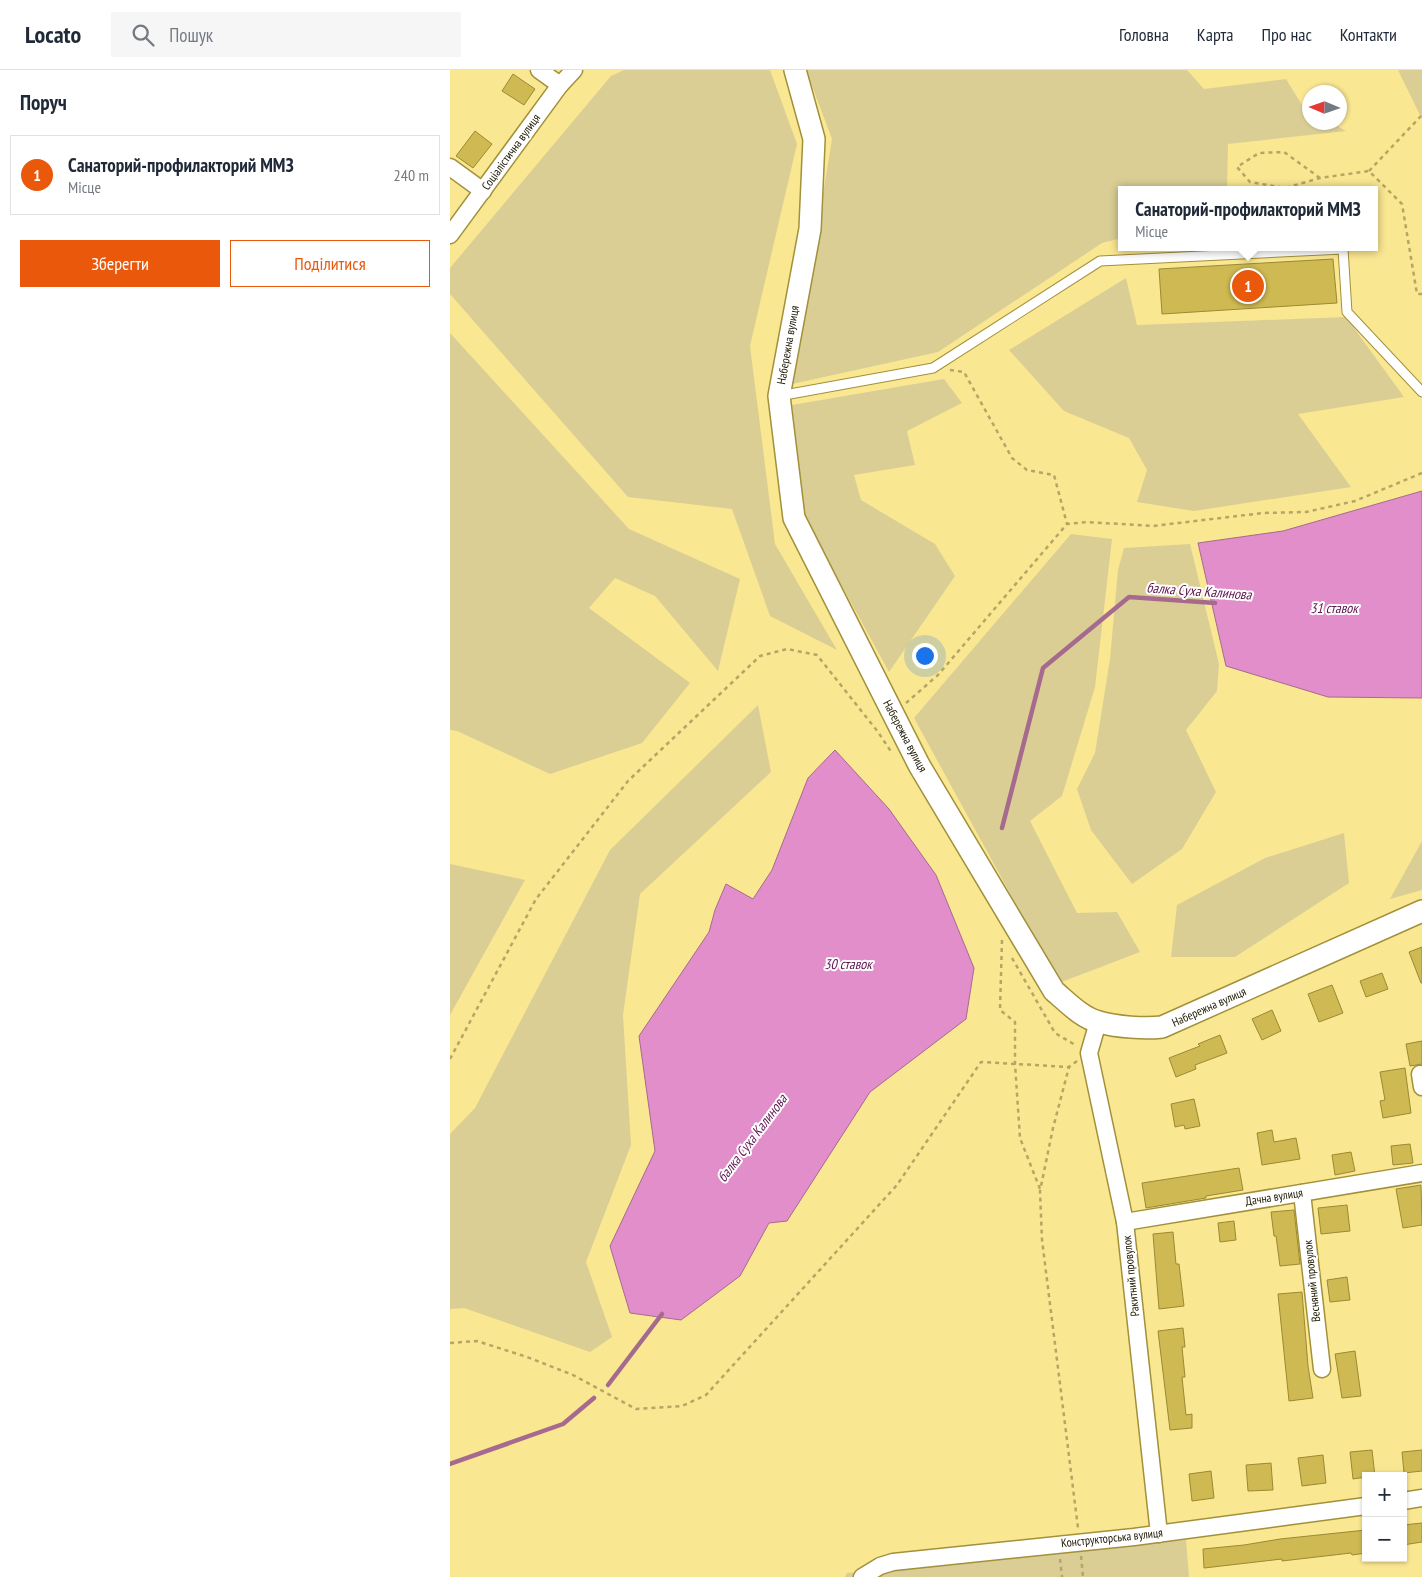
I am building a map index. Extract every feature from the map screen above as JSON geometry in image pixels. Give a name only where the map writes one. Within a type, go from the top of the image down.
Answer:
[{"type":"street","points":[[539,70],[560,85]]},
{"type":"street","name":"Соціалістична вулиця","points":[[450,235],[560,85],[574,70]]},
{"type":"street","name":"Набережна вулиця","points":[[795,70],[814,139],[810,229],[778,396],[794,518],[919,765],[1054,991],[1074,1009],[1098,1022],[1149,1029],[1162,1027],[1422,910]]},
{"type":"street","points":[[450,167],[483,192]]},
{"type":"street","name":"Ракитний провулок","points":[[1098,1022],[1089,1053],[1125,1222],[1159,1534]]},
{"type":"street","name":"Дачна вулиця","points":[[1125,1222],[1422,1173]]},
{"type":"street","name":"Весняний провулок","points":[[1302,1193],[1322,1369]]},
{"type":"street","points":[[1407,1500],[1422,1498]]},
{"type":"street","name":"Конструкторська вулиця","points":[[862,1577],[880,1566],[893,1562],[1159,1534],[1362,1507]]},
{"type":"lane","points":[[778,396],[933,368],[1100,261],[1287,251]]},
{"type":"lane","points":[[1343,251],[1347,312],[1422,392]]},
{"type":"path","points":[[1292,186],[1320,178],[1369,171],[1422,115]]},
{"type":"path","points":[[1273,186],[1250,182],[1237,167],[1259,153],[1284,152],[1320,178]]},
{"type":"path","points":[[1369,171],[1402,204],[1418,294],[1422,294]]},
{"type":"path","points":[[933,368],[964,372],[1012,458],[1027,470],[1054,475],[1067,524]]},
{"type":"path","points":[[893,714],[938,675],[1067,524],[1087,522],[1153,526],[1263,513],[1306,512],[1355,501],[1422,473]]},
{"type":"path","points":[[450,1059],[542,892],[628,781],[760,656],[787,649],[817,655],[878,732],[894,756]]},
{"type":"path","points":[[1007,948],[1002,940],[1000,1010],[1016,1022],[1015,1064],[1020,1138],[1040,1191]]},
{"type":"path","points":[[450,1343],[477,1341],[527,1357],[573,1376],[636,1409],[682,1406],[706,1395],[897,1185],[981,1062],[1069,1067],[1089,1053],[1055,1033],[1012,957]]},
{"type":"path","points":[[1069,1067],[1053,1128],[1040,1191],[1042,1240],[1083,1577]]},
{"type":"shaded area","points":[[624,70],[770,70],[797,144],[750,346],[775,544],[837,650],[770,616],[732,509],[628,497],[450,294],[450,268],[611,76]]},
{"type":"shaded area","points":[[806,70],[1187,70],[1204,89],[1286,79],[1302,105],[1302,130],[1346,131],[1228,144],[1227,186],[1118,186],[1118,239],[1102,243],[938,352],[792,384],[832,139]]},
{"type":"shaded area","points":[[1398,70],[1422,70],[1422,119]]},
{"type":"shaded area","points":[[1126,278],[1137,325],[1346,317],[1404,397],[1298,414],[1351,487],[1194,511],[1137,502],[1147,470],[1129,438],[1064,411],[1009,350]]},
{"type":"shaded area","points":[[450,333],[629,529],[740,579],[718,671],[655,596],[615,578],[589,608],[690,683],[642,743],[550,774],[457,731],[450,730]]},
{"type":"shaded area","points":[[944,379],[962,403],[907,431],[915,465],[854,475],[861,500],[935,544],[955,576],[889,672],[803,515],[792,405]]},
{"type":"shaded area","points":[[1071,534],[1112,539],[1095,687],[1062,796],[1030,821],[1077,913],[1117,912],[1140,952],[1059,983],[914,718]]},
{"type":"shaded area","points":[[1190,544],[1219,664],[1217,691],[1186,730],[1216,792],[1182,849],[1132,884],[1091,830],[1077,789],[1095,753],[1110,659],[1118,570],[1124,548]]},
{"type":"shaded area","points":[[758,705],[771,772],[640,894],[623,1015],[631,1145],[586,1262],[612,1337],[590,1352],[464,1308],[450,1309],[450,1134],[475,1108],[610,850]]},
{"type":"shaded area","points":[[1344,833],[1349,883],[1235,957],[1171,957],[1177,905],[1265,858]]},
{"type":"shaded area","points":[[1422,841],[1422,890],[1390,899]]},
{"type":"shaded area","points":[[450,864],[525,880],[450,1015]]},
{"type":"shaded area","points":[[1186,1540],[1189,1577],[845,1577],[847,1573]]},
{"type":"water","name":"31 ставок","points":[[1422,491],[1422,698],[1328,697],[1226,666],[1198,543],[1283,531]]},
{"type":"water","name":"30 ставок","points":[[835,750],[889,809],[936,875],[974,968],[966,1019],[870,1092],[787,1221],[769,1223],[740,1276],[681,1320],[630,1313],[610,1246],[655,1151],[639,1036],[709,932],[715,910],[726,884],[753,899],[772,870],[808,778]]},
{"type":"building","points":[[513,74],[535,89],[524,105],[502,91]]},
{"type":"building","points":[[475,131],[492,144],[473,168],[456,156]]},
{"type":"building","points":[[1333,259],[1337,303],[1162,314],[1159,269]]},
{"type":"building","points":[[1422,947],[1422,983],[1421,983],[1409,952]]},
{"type":"building","points":[[1382,973],[1388,989],[1366,997],[1360,981]]},
{"type":"building","points":[[1332,985],[1343,1013],[1319,1022],[1308,994]]},
{"type":"building","points":[[1272,1010],[1281,1031],[1262,1040],[1252,1019]]},
{"type":"building","points":[[1220,1035],[1227,1053],[1195,1065],[1196,1069],[1176,1077],[1169,1058],[1200,1046],[1198,1044]]},
{"type":"building","points":[[1422,1041],[1422,1064],[1410,1066],[1406,1044]]},
{"type":"building","points":[[1405,1068],[1411,1113],[1383,1118],[1380,1101],[1385,1100],[1380,1072]]},
{"type":"building","points":[[1194,1099],[1200,1126],[1185,1129],[1184,1125],[1175,1127],[1171,1104]]},
{"type":"building","points":[[1272,1130],[1274,1142],[1296,1138],[1300,1159],[1262,1165],[1257,1133]]},
{"type":"building","points":[[1410,1144],[1413,1163],[1393,1165],[1391,1146]]},
{"type":"building","points":[[1351,1152],[1355,1171],[1335,1175],[1332,1155]]},
{"type":"building","points":[[1239,1168],[1243,1190],[1146,1208],[1142,1183]]},
{"type":"building","points":[[1421,1185],[1422,1225],[1403,1228],[1396,1189]]},
{"type":"building","points":[[1347,1205],[1350,1231],[1321,1234],[1318,1208]]},
{"type":"building","points":[[1294,1210],[1300,1264],[1280,1266],[1271,1212]]},
{"type":"building","points":[[1234,1221],[1236,1240],[1220,1242],[1218,1223]]},
{"type":"building","points":[[1173,1232],[1176,1264],[1179,1264],[1184,1306],[1159,1309],[1153,1234]]},
{"type":"building","points":[[1347,1277],[1350,1300],[1330,1302],[1327,1280]]},
{"type":"building","points":[[1302,1292],[1308,1366],[1313,1398],[1289,1401],[1278,1294]]},
{"type":"building","points":[[1183,1328],[1185,1347],[1182,1347],[1185,1377],[1182,1377],[1186,1415],[1192,1414],[1192,1428],[1170,1430],[1158,1331]]},
{"type":"building","points":[[1355,1351],[1361,1396],[1342,1398],[1335,1354]]},
{"type":"building","points":[[1372,1450],[1375,1472],[1362,1472],[1362,1478],[1353,1479],[1350,1452]]},
{"type":"building","points":[[1422,1450],[1422,1471],[1404,1472],[1402,1452]]},
{"type":"building","points":[[1323,1455],[1326,1483],[1302,1486],[1298,1458]]},
{"type":"building","points":[[1271,1463],[1273,1490],[1248,1491],[1246,1465]]},
{"type":"building","points":[[1211,1471],[1214,1498],[1192,1501],[1189,1474]]},
{"type":"building","points":[[1422,1523],[1422,1542],[1407,1544],[1407,1525]]},
{"type":"building","points":[[1362,1530],[1362,1554],[1352,1555],[1351,1553],[1282,1561],[1282,1559],[1204,1568],[1203,1549]]},
{"type":"waterway","name":"балка Суха Калинова","points":[[1002,828],[1043,668],[1129,597],[1215,603]]},
{"type":"waterway","name":"балка Суха Калинова","points":[[608,1385],[662,1314]]},
{"type":"waterway","name":"балка Суха Калинова","points":[[450,1464],[563,1424],[594,1398]]},
{"type":"place","name":"Санаторий-профилакторий ММЗ","points":[[1248,286]]}]
